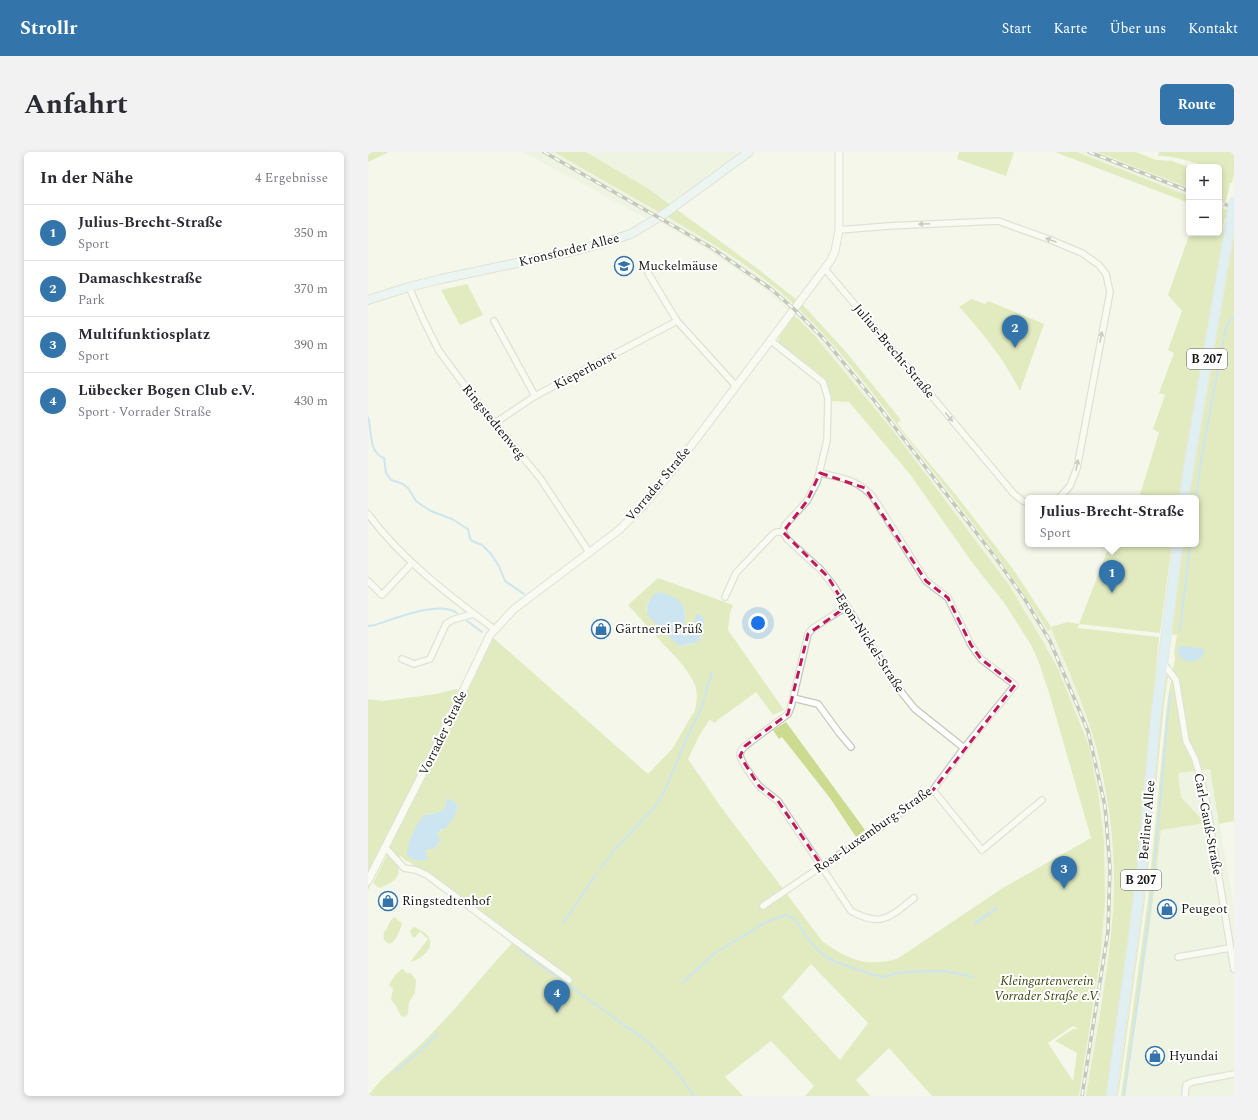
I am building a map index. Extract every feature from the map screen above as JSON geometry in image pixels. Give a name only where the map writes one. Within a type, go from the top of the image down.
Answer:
[{"type":"main road","name":"Kronsforder Allee","points":[[368,300],[441,278],[578,250],[631,234],[664,214],[749,152]]},
{"type":"main road","name":"B 207","points":[[1185,495],[1234,201]]},
{"type":"main road","name":"B 207","points":[[1163,662],[1178,547]]},
{"type":"main road","name":"Berliner Allee","points":[[1111,1096],[1136,918],[1149,798],[1156,714],[1163,662]]},
{"type":"street","name":"Vorrader Straße","points":[[368,882],[494,629],[514,609],[619,530],[643,506],[676,466],[824,269],[835,251],[839,230],[839,152]]},
{"type":"street","points":[[839,230],[888,226],[998,221],[1082,253],[1099,265],[1106,274],[1110,292],[1077,468],[1070,486],[1062,495]]},
{"type":"street","name":"Julius-Brecht-Straße","points":[[824,269],[1014,494],[1025,502]]},
{"type":"street","points":[[648,273],[677,321],[736,386]]},
{"type":"street","name":"Ringstedtenweg","points":[[409,287],[422,319],[439,351],[454,373],[540,478],[588,552]]},
{"type":"street","points":[[494,321],[535,396]]},
{"type":"street","name":"Kieperhorst","points":[[495,423],[535,396],[677,321]]},
{"type":"street","points":[[725,597],[736,573],[774,533],[783,532],[785,525],[807,501],[813,492],[820,473],[827,440],[828,398],[823,382],[770,340]]},
{"type":"street","name":"Rosa-Luxemburg-Straße","points":[[763,906],[881,827],[933,790],[1015,684],[981,659],[971,645],[948,598],[926,581],[873,497],[865,488],[853,482],[820,473]]},
{"type":"street","points":[[368,514],[377,526],[412,563],[473,614],[494,629]]},
{"type":"street","name":"Egon-Nickel-Straße","points":[[783,532],[787,539],[828,577],[902,693],[915,709],[964,748]]},
{"type":"street","points":[[368,581],[382,595],[412,563]]},
{"type":"street","points":[[846,607],[813,628],[808,634],[788,714],[745,746],[741,750],[740,756],[742,762],[759,786],[775,797],[778,801],[851,911],[859,915],[880,920],[889,917],[914,898]]},
{"type":"street","points":[[402,659],[414,664],[430,659],[446,624],[452,620],[473,614]]},
{"type":"street","name":"Carl-Gauß-Straße","points":[[1163,662],[1176,680],[1185,736],[1195,759],[1205,794],[1234,969]]},
{"type":"street","points":[[793,698],[818,704],[840,734],[852,746]]},
{"type":"street","points":[[933,790],[982,850],[1042,800]]},
{"type":"street","points":[[385,847],[404,868],[416,870],[428,875],[569,980]]},
{"type":"street","points":[[1178,957],[1232,952]]},
{"type":"street","points":[[1185,1096],[1186,1085],[1192,1082],[1234,1074]]},
{"type":"highlighted area","points":[[820,473],[865,488],[926,581],[948,598],[971,645],[981,659],[1015,685],[933,790],[822,866],[778,801],[759,786],[740,756],[745,746],[788,714],[808,634],[846,607],[828,577],[783,532],[807,501]]},
{"type":"shaded area","points":[[523,152],[554,152],[707,240],[765,280],[792,302],[809,318],[845,359],[990,546],[1029,600],[1048,631],[1051,627],[1082,705],[1095,744],[1106,793],[1112,842],[1114,891],[1111,931],[1105,981],[1086,1096],[1079,1096],[1101,952],[1105,901],[1104,839],[1098,792],[1089,746],[1042,640],[1009,585],[894,432],[794,315],[757,283],[703,247],[651,217],[646,218]]},
{"type":"shaded area","points":[[586,152],[740,152],[670,203]]},
{"type":"shaded area","points":[[1077,152],[1097,152],[1186,187],[1186,195]]},
{"type":"shaded area","points":[[1222,201],[1234,205],[1234,213],[1222,208]]},
{"type":"shaded area","points":[[1210,769],[1234,907],[1234,1096],[1125,1096],[1151,917],[1161,830],[1204,823],[1181,797],[1177,773]]},
{"type":"green space","points":[[368,152],[389,152],[368,162]]},
{"type":"green space","points":[[554,152],[586,152],[649,189],[758,269],[802,304],[847,353],[901,420],[897,423],[956,495],[1013,569],[1051,627],[1068,622],[1079,624],[1078,628],[1159,637],[1138,866],[1107,1096],[1086,1096],[1110,944],[1114,874],[1110,817],[1100,761],[1091,728],[1051,628],[1048,631],[1018,585],[985,540],[865,383],[808,317],[764,279],[728,253]]},
{"type":"green space","points":[[959,152],[1014,152],[1006,176],[957,159]]},
{"type":"green space","points":[[1055,152],[1077,152],[1186,195],[1186,202]]},
{"type":"green space","points":[[1097,152],[1136,152],[1156,160],[1172,161],[1186,166],[1186,187]]},
{"type":"green space","points":[[1159,152],[1234,152],[1234,174],[1232,183],[1230,183],[1226,202],[1222,201],[1222,164],[1200,164],[1174,157],[1158,156]]},
{"type":"green space","points":[[1222,208],[1234,213],[1234,221],[1225,218],[1223,227],[1225,227],[1180,495],[1140,495],[1159,433],[1153,429],[1165,395],[1159,393],[1174,353],[1168,350],[1182,311],[1168,295],[1189,236],[1222,236]]},
{"type":"green space","points":[[1234,234],[1234,821],[1219,824],[1210,769],[1178,773],[1181,797],[1205,823],[1161,830],[1151,917],[1125,1096],[1121,1096],[1148,899],[1167,704],[1175,658],[1174,653],[1177,635],[1172,634],[1183,547],[1199,547],[1199,495],[1190,495]]},
{"type":"green space","points":[[467,284],[483,315],[460,325],[441,290]]},
{"type":"green space","points":[[971,299],[985,304],[988,301],[1044,324],[1020,391],[1007,368],[992,347],[959,307]]},
{"type":"green space","name":"Kleingartenverein Vorrader Straße e.V.","points":[[794,315],[815,336],[894,432],[1009,585],[1058,669],[1089,746],[1098,792],[1104,839],[1105,901],[1101,952],[1079,1096],[932,1096],[889,1048],[856,1080],[870,1096],[805,1096],[814,1086],[771,1041],[725,1077],[743,1096],[368,1096],[382,1079],[442,1023],[517,938],[429,873],[411,868],[413,864],[401,856],[398,858],[389,849],[368,890],[368,699],[383,701],[436,694],[456,689],[466,693],[490,635],[648,774],[673,748],[693,713],[693,715],[696,705],[697,692],[692,679],[685,668],[628,605],[658,578],[733,605],[730,613],[728,630],[784,710],[773,715],[756,692],[714,723],[710,719],[699,736],[688,759],[721,807],[823,942],[841,953],[858,960],[875,962],[897,959],[1001,889],[1091,838],[1050,696],[1038,660],[1031,645],[1005,604],[974,565],[909,473],[849,402],[832,401],[826,380],[779,343],[778,339]],"holes":[[[649,600],[685,611],[683,634],[685,636],[693,634],[704,623],[701,638],[692,644],[681,646],[646,610]],[[447,799],[458,806],[451,818],[437,835],[441,840],[434,849],[427,849],[426,853],[424,815],[444,810]],[[811,964],[868,1023],[840,1060],[782,997]],[[1073,1026],[1078,1029],[1073,1029],[1055,1041],[1077,1053],[1073,1081],[1048,1043]]]},
{"type":"green space","points":[[1109,547],[1172,547],[1160,633],[1079,624]]},
{"type":"green space","points":[[1166,676],[1168,676],[1145,899],[1121,1077],[1117,1096],[1144,899],[1161,714]]},
{"type":"green space","points":[[786,722],[865,830],[856,837],[830,798],[782,737],[779,739],[773,730]]},
{"type":"green space","points":[[387,855],[396,864],[399,869],[399,873],[391,883],[379,888],[373,883]]},
{"type":"green space","points":[[394,917],[402,923],[395,939],[390,944],[384,939],[384,932]]},
{"type":"green space","points":[[414,927],[425,933],[429,938],[430,947],[428,951],[420,958],[410,962],[428,939],[420,932],[414,938],[410,931]]},
{"type":"green space","points":[[402,969],[406,973],[411,973],[416,980],[415,993],[409,1002],[408,1013],[405,1017],[401,1016],[391,1000],[393,989],[389,985],[395,975]]},
{"type":"water","points":[[658,592],[669,595],[681,603],[685,617],[684,636],[693,634],[696,614],[703,617],[703,630],[698,642],[681,646],[677,644],[648,616],[648,602],[652,596]]},
{"type":"water","points":[[1181,646],[1201,648],[1205,652],[1201,658],[1191,662],[1181,658],[1178,648]]},
{"type":"water","points":[[447,799],[452,800],[458,806],[454,817],[445,829],[441,829],[437,835],[441,840],[434,849],[427,849],[426,853],[428,859],[417,860],[407,856],[410,840],[424,815],[444,810]]},
{"type":"water","points":[[996,907],[998,909],[975,925],[973,923]]},
{"type":"waterway","points":[[1196,495],[1200,466],[1226,326],[1230,320],[1234,318]]},
{"type":"waterway","points":[[368,417],[373,446],[375,451],[384,458],[386,473],[391,480],[403,484],[408,488],[416,501],[423,506],[431,511],[452,519],[468,529],[472,541],[482,545],[491,554],[499,566],[505,581],[524,594]]},
{"type":"waterway","points":[[1180,630],[1190,547]]},
{"type":"waterway","points":[[368,626],[428,610],[449,610],[457,613]]},
{"type":"waterway","points":[[467,621],[482,632]]},
{"type":"waterway","points":[[601,868],[614,850],[655,807],[664,792],[688,735],[700,711],[712,673]]},
{"type":"waterway","points":[[1124,1096],[1152,892],[1170,693]]},
{"type":"waterway","points":[[563,924],[596,874]]},
{"type":"waterway","points":[[682,983],[715,953],[766,922],[785,915],[794,918],[811,943],[823,955],[836,962],[874,975],[883,977],[902,972],[945,971],[973,977]]},
{"type":"waterway","points":[[521,951],[648,1042],[675,1069],[694,1096]]},
{"type":"waterway","points":[[395,1072],[438,1033]]},
{"type":"railway","points":[[544,152],[712,248],[771,289],[794,309],[825,340],[873,399],[995,557],[1024,598],[1050,641],[1088,731],[1105,806],[1110,868],[1108,931],[1082,1096]]},
{"type":"railway","points":[[1089,152],[1186,190]]},
{"type":"railway","points":[[1222,203],[1234,208]]},
{"type":"place","name":"Muckelmäuse","points":[[624,266]]},
{"type":"place","name":"Damaschkestraße","points":[[1015,348]]},
{"type":"place","name":"Julius-Brecht-Straße","points":[[1112,593]]},
{"type":"place","name":"Gärtnerei Prüß","points":[[601,629]]},
{"type":"place","name":"Multifunktiosplatz","points":[[1064,889]]},
{"type":"place","name":"Ringstedtenhof","points":[[388,901]]},
{"type":"place","name":"Peugeot","points":[[1167,909]]},
{"type":"place","name":"Lübecker Bogen Club e.V.","points":[[557,1013]]},
{"type":"place","name":"Hyundai","points":[[1155,1056]]}]
